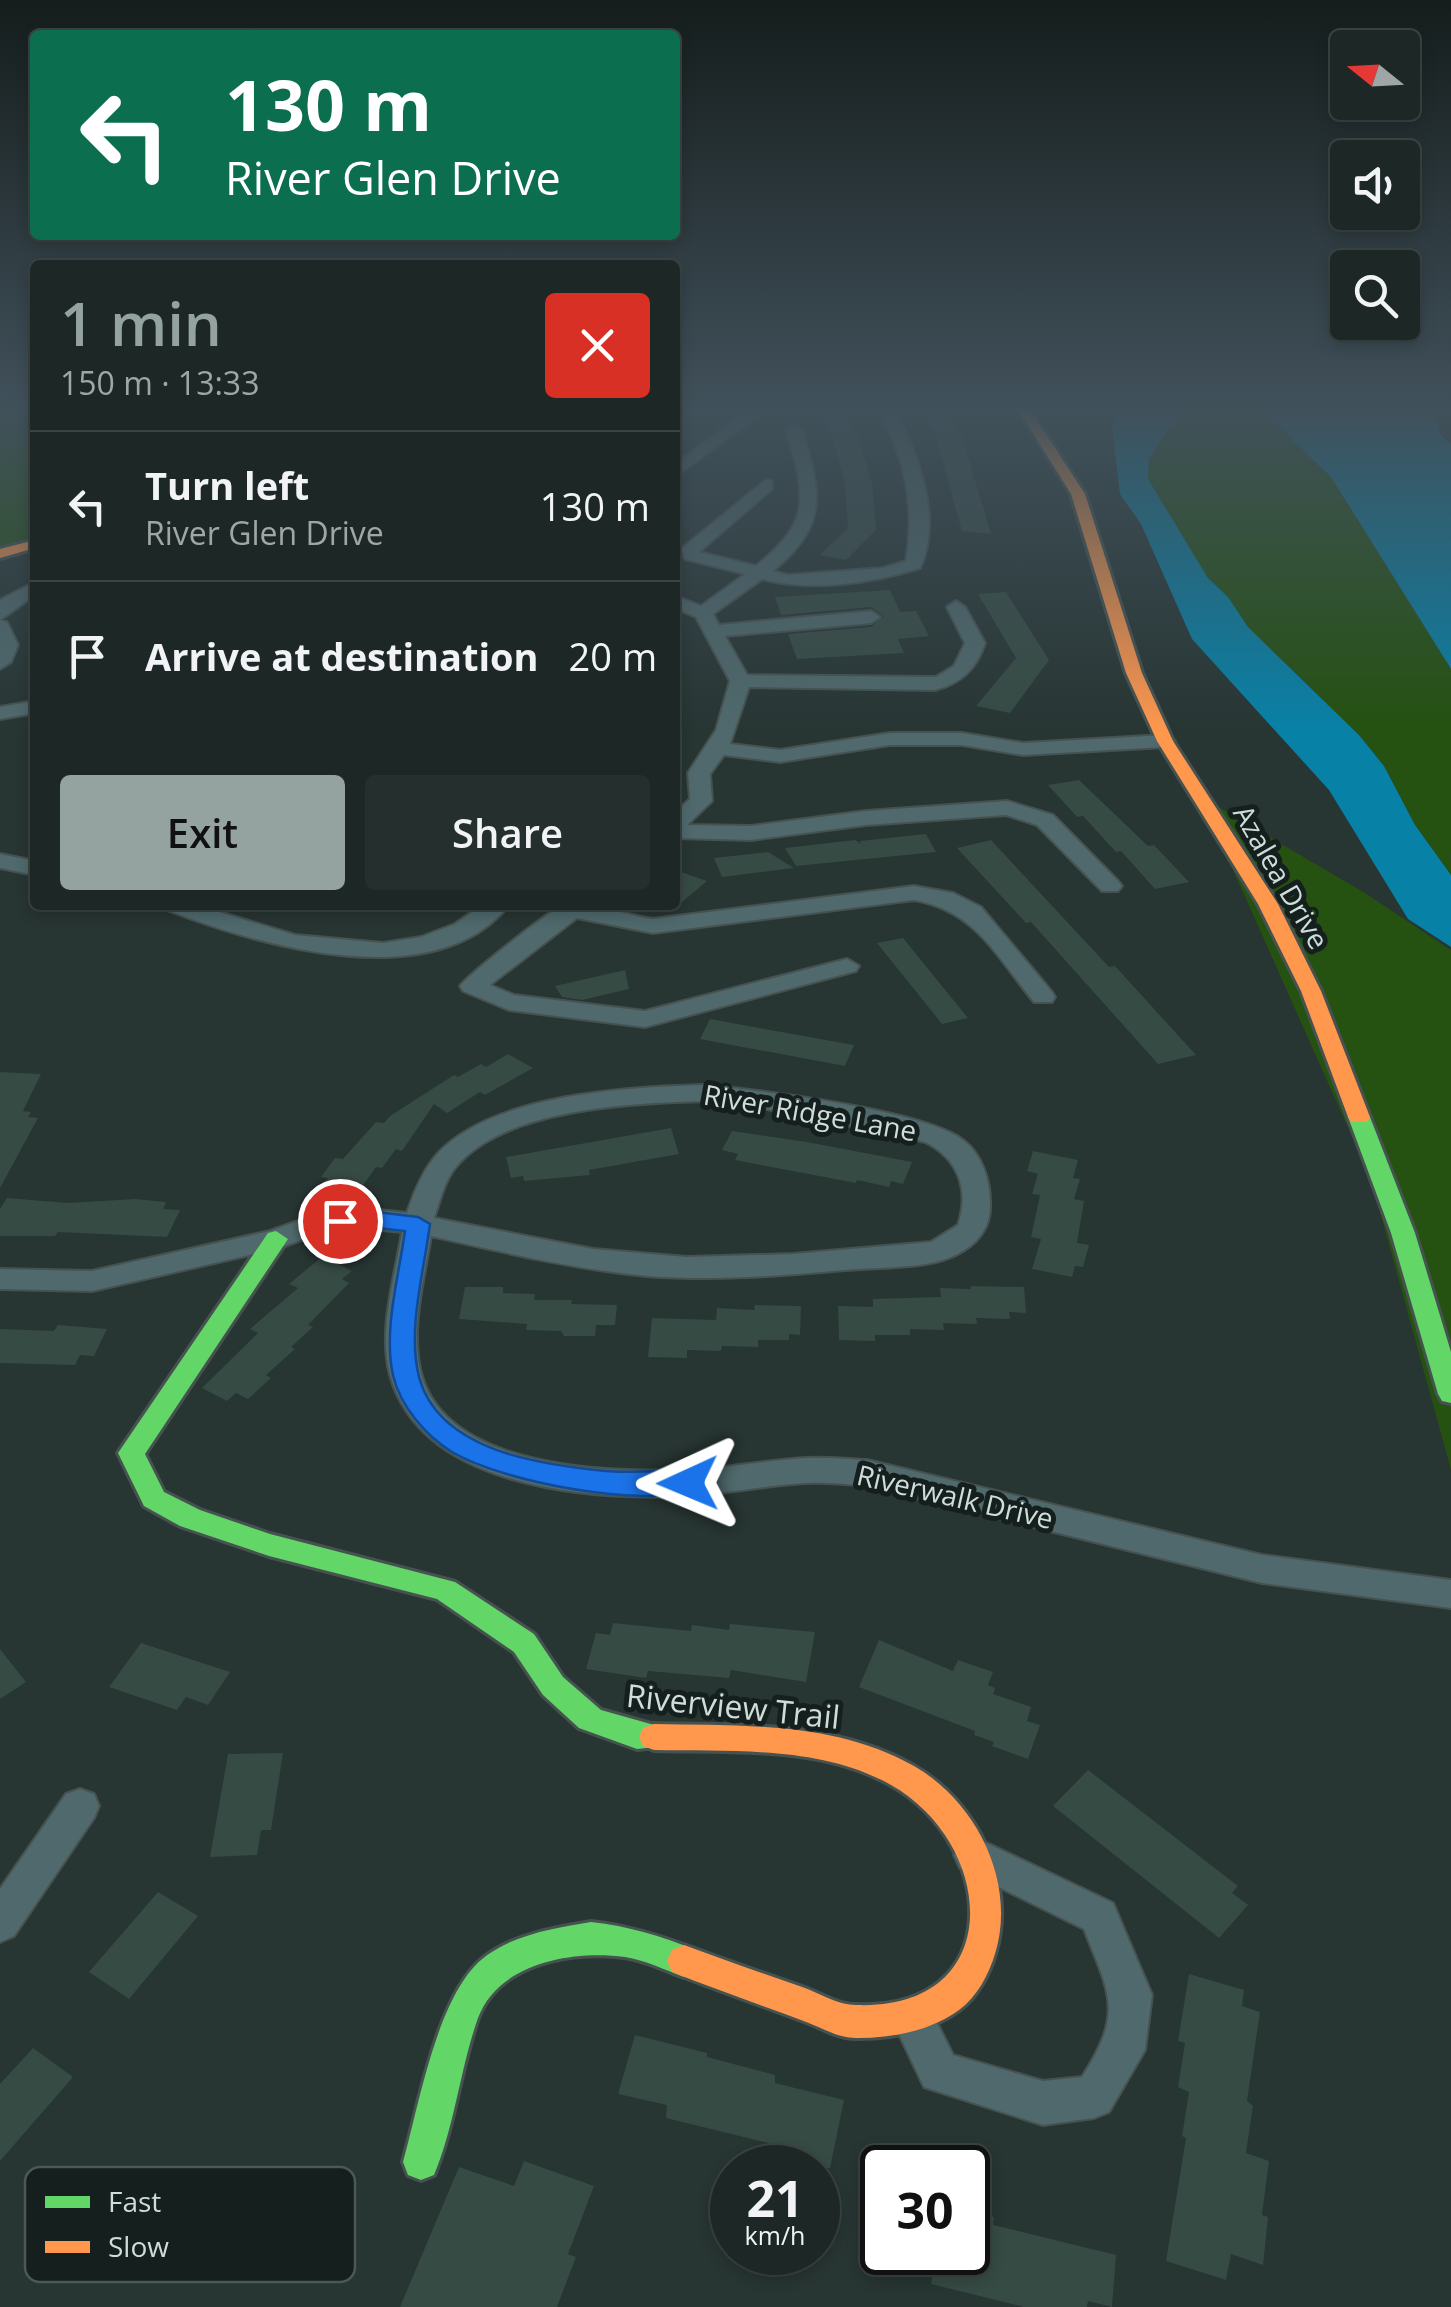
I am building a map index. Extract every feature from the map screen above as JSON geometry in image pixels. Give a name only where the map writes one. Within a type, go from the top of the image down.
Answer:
[{"type":"street","points":[[729,516],[690,548],[691,555],[788,580],[886,573],[914,564],[917,516]]},
{"type":"street","points":[[708,622],[807,526],[807,516]]},
{"type":"street","name":"Azalea Drive","points":[[1085,516],[1134,674],[1165,741],[1268,904],[1312,991],[1403,1233],[1451,1394]]},
{"type":"street","points":[[0,554],[30,545]]},
{"type":"street","points":[[0,614],[6,604],[30,590]]},
{"type":"street","points":[[680,605],[708,622],[740,681],[736,708],[719,747],[699,773],[701,801],[680,822]]},
{"type":"street","points":[[740,681],[935,684],[954,678],[970,662],[974,644],[956,607]]},
{"type":"street","points":[[708,622],[872,616]]},
{"type":"street","points":[[0,626],[10,645],[0,663]]},
{"type":"street","points":[[0,712],[30,708]]},
{"type":"street","points":[[719,747],[743,754],[780,756],[890,739],[962,739],[1023,749],[1165,741]]},
{"type":"street","points":[[680,827],[751,834],[866,818],[1007,808],[1045,820],[1110,886]]},
{"type":"street","points":[[0,861],[30,867]]},
{"type":"street","points":[[585,910],[621,922],[653,926],[914,893],[945,898],[973,912],[1043,997]]},
{"type":"street","points":[[189,910],[256,936],[361,950],[401,947],[439,938],[490,910]]},
{"type":"street","points":[[572,910],[472,986],[509,1002],[645,1019],[847,966]]},
{"type":"street","name":"River Ridge Lane","points":[[0,1278],[92,1281],[276,1239],[320,1223],[360,1218],[418,1224],[594,1259],[709,1268],[783,1266],[934,1252],[958,1243],[974,1229],[978,1213],[969,1160],[948,1140],[753,1098],[672,1093],[522,1117],[483,1132],[451,1156],[433,1180],[418,1224]]},
{"type":"street","name":"Riverwalk Drive","points":[[418,1224],[402,1343],[406,1378],[418,1404],[438,1427],[460,1444],[493,1460],[566,1478],[631,1484],[688,1483],[802,1470],[867,1473],[1262,1569],[1451,1594]]},
{"type":"street","name":"Riverview Trail","points":[[276,1239],[130,1453],[154,1500],[190,1518],[270,1545],[444,1590],[524,1643],[553,1686],[590,1720],[637,1736],[810,1742],[848,1751],[907,1778],[936,1801],[959,1828],[987,1890],[990,1915],[985,1947],[973,1972],[951,1997],[912,2016],[853,2022],[630,1942],[591,1938],[544,1945],[494,1970],[466,2006],[421,2162]]},
{"type":"street","points":[[0,1922],[80,1806]]},
{"type":"street","points":[[912,2016],[939,2072],[1042,2104],[1094,2097],[1124,2050],[1131,1995],[1100,1916],[974,1855]]},
{"type":"green space","points":[[0,516],[30,516],[30,546],[0,554]]},
{"type":"green space","points":[[1170,516],[1355,516],[1451,669],[1451,875],[1415,825],[1384,766],[1359,735],[1248,627],[1228,597],[1208,578]]},
{"type":"green space","points":[[1200,796],[1365,893],[1451,950],[1451,1470],[1371,1179]]},
{"type":"water","points":[[1135,516],[1170,516],[1208,578],[1228,597],[1248,627],[1359,735],[1384,766],[1415,825],[1451,875],[1451,947],[1408,919],[1329,790],[1192,639]]},
{"type":"water","points":[[1355,516],[1451,516],[1451,669]]},
{"type":"building","points":[[847,516],[875,516],[876,530],[846,560],[820,555],[848,528]]},
{"type":"building","points":[[958,516],[985,516],[991,534],[962,531]]},
{"type":"building","points":[[890,590],[900,612],[916,611],[929,636],[898,639],[904,653],[797,659],[788,634],[871,627],[884,616],[871,607],[781,615],[775,597]]},
{"type":"building","points":[[1006,592],[1049,660],[1010,713],[976,706],[1016,658],[978,594]]},
{"type":"building","points":[[1079,780],[1148,846],[1154,845],[1189,882],[1155,889],[1121,851],[1116,852],[1083,816],[1077,817],[1048,785]]},
{"type":"building","points":[[926,834],[936,852],[796,866],[785,848],[855,840],[861,844],[860,841]]},
{"type":"building","points":[[991,840],[1196,1055],[1158,1064],[1031,922],[1026,923],[957,848]]},
{"type":"building","points":[[768,852],[794,868],[722,877],[714,858]]},
{"type":"building","points":[[680,872],[707,881],[680,904]]},
{"type":"building","points":[[903,938],[968,1018],[942,1024],[877,943]]},
{"type":"building","points":[[625,970],[629,989],[582,1000],[562,997],[555,986]]},
{"type":"building","points":[[710,1019],[854,1045],[845,1066],[700,1039]]},
{"type":"building","points":[[508,1054],[533,1068],[485,1095],[480,1092],[447,1113],[434,1104],[402,1151],[396,1149],[382,1168],[376,1167],[356,1195],[321,1187],[328,1178],[321,1177],[335,1158],[343,1159],[376,1122],[384,1123],[454,1075],[458,1077],[481,1064],[486,1067]]},
{"type":"building","points":[[0,1072],[41,1074],[23,1111],[31,1112],[28,1117],[38,1118],[0,1188]]},
{"type":"building","points":[[671,1128],[679,1154],[589,1170],[590,1175],[524,1181],[523,1176],[511,1178],[506,1157]]},
{"type":"building","points":[[732,1131],[912,1162],[903,1184],[891,1181],[889,1187],[857,1180],[856,1183],[735,1160],[738,1154],[722,1150]]},
{"type":"building","points":[[1033,1151],[1078,1160],[1073,1178],[1080,1179],[1074,1199],[1084,1201],[1077,1243],[1089,1245],[1083,1267],[1075,1266],[1072,1277],[1032,1269],[1041,1239],[1031,1237],[1040,1195],[1032,1194],[1038,1174],[1027,1171]]},
{"type":"building","points":[[7,1198],[68,1203],[135,1199],[166,1202],[163,1209],[180,1210],[167,1237],[58,1232],[55,1236],[0,1236],[0,1209]]},
{"type":"building","points":[[323,1256],[352,1271],[342,1279],[349,1283],[308,1325],[313,1327],[291,1347],[295,1349],[266,1375],[271,1378],[248,1399],[236,1393],[227,1401],[202,1388],[258,1333],[250,1329],[298,1288],[289,1284]]},
{"type":"building","points":[[465,1287],[503,1287],[503,1293],[535,1294],[534,1300],[617,1305],[615,1325],[596,1325],[595,1336],[564,1336],[561,1331],[526,1330],[527,1324],[459,1319]]},
{"type":"building","points":[[1024,1287],[1026,1313],[1009,1312],[1010,1319],[976,1318],[977,1324],[943,1323],[944,1330],[910,1329],[910,1335],[875,1335],[875,1341],[839,1340],[838,1306],[873,1307],[873,1299],[941,1297],[940,1288]]},
{"type":"building","points":[[755,1305],[801,1306],[800,1335],[789,1334],[789,1340],[758,1340],[758,1347],[687,1350],[687,1358],[648,1357],[652,1318],[716,1320],[717,1308],[754,1310]]},
{"type":"building","points":[[58,1325],[107,1329],[94,1356],[80,1355],[75,1365],[0,1363],[0,1329],[54,1331]]},
{"type":"building","points":[[613,1623],[691,1631],[692,1625],[729,1630],[730,1624],[815,1632],[806,1682],[731,1670],[729,1678],[648,1671],[646,1678],[586,1669],[596,1633],[610,1635]]},
{"type":"building","points":[[879,1640],[953,1671],[958,1660],[993,1672],[988,1685],[995,1688],[993,1694],[1031,1707],[1027,1721],[1040,1725],[1028,1759],[992,1746],[994,1742],[974,1735],[975,1731],[859,1687]]},
{"type":"building","points":[[141,1643],[230,1672],[208,1705],[186,1697],[177,1710],[109,1687]]},
{"type":"building","points":[[0,1649],[26,1682],[0,1699]]},
{"type":"building","points":[[283,1753],[271,1830],[261,1830],[257,1855],[210,1857],[228,1754]]},
{"type":"building","points":[[1088,1770],[1238,1886],[1232,1893],[1248,1905],[1219,1938],[1053,1806]]},
{"type":"building","points":[[158,1892],[198,1916],[129,1999],[89,1972]]},
{"type":"building","points":[[1189,1974],[1244,1990],[1242,2006],[1260,2012],[1247,2101],[1253,2106],[1246,2153],[1269,2161],[1262,2215],[1268,2217],[1263,2265],[1231,2254],[1226,2280],[1166,2261],[1186,2138],[1182,2136],[1189,2092],[1178,2087],[1185,2043],[1178,2041]]},
{"type":"building","points":[[635,2035],[775,2075],[775,2083],[844,2100],[835,2145],[776,2145],[666,2118],[667,2105],[618,2094]]},
{"type":"building","points":[[33,2048],[73,2077],[0,2161],[0,2084]]},
{"type":"building","points":[[524,2161],[594,2186],[568,2254],[576,2257],[557,2307],[400,2307],[459,2167],[514,2186]]},
{"type":"building","points":[[990,2216],[994,2217],[993,2225],[1116,2255],[1112,2307],[1088,2301],[1087,2307],[1024,2307],[931,2284],[932,2275],[990,2275]]},
{"type":"traffic: fast","points":[[1359,1117],[1403,1233],[1451,1394]]},
{"type":"traffic: fast","points":[[276,1239],[131,1453],[154,1499],[190,1518],[269,1545],[445,1590],[524,1643],[553,1686],[590,1719],[637,1736],[654,1737]]},
{"type":"traffic: fast","points":[[421,2162],[465,2005],[494,1970],[545,1945],[591,1938],[630,1942],[684,1961]]},
{"type":"traffic: slow","points":[[1085,516],[1134,673],[1165,741],[1268,904],[1311,991],[1359,1117]]},
{"type":"traffic: slow","points":[[0,554],[30,545]]},
{"type":"traffic: slow","points":[[654,1737],[784,1741],[848,1752],[878,1763],[907,1778],[945,1810],[971,1848],[985,1889],[986,1931],[974,1968],[949,1998],[910,2017],[844,2020],[684,1961]]},
{"type":"route","points":[[340,1221],[360,1218],[418,1224],[402,1343],[406,1378],[418,1404],[460,1444],[493,1460],[566,1478],[631,1484],[688,1483]]}]
